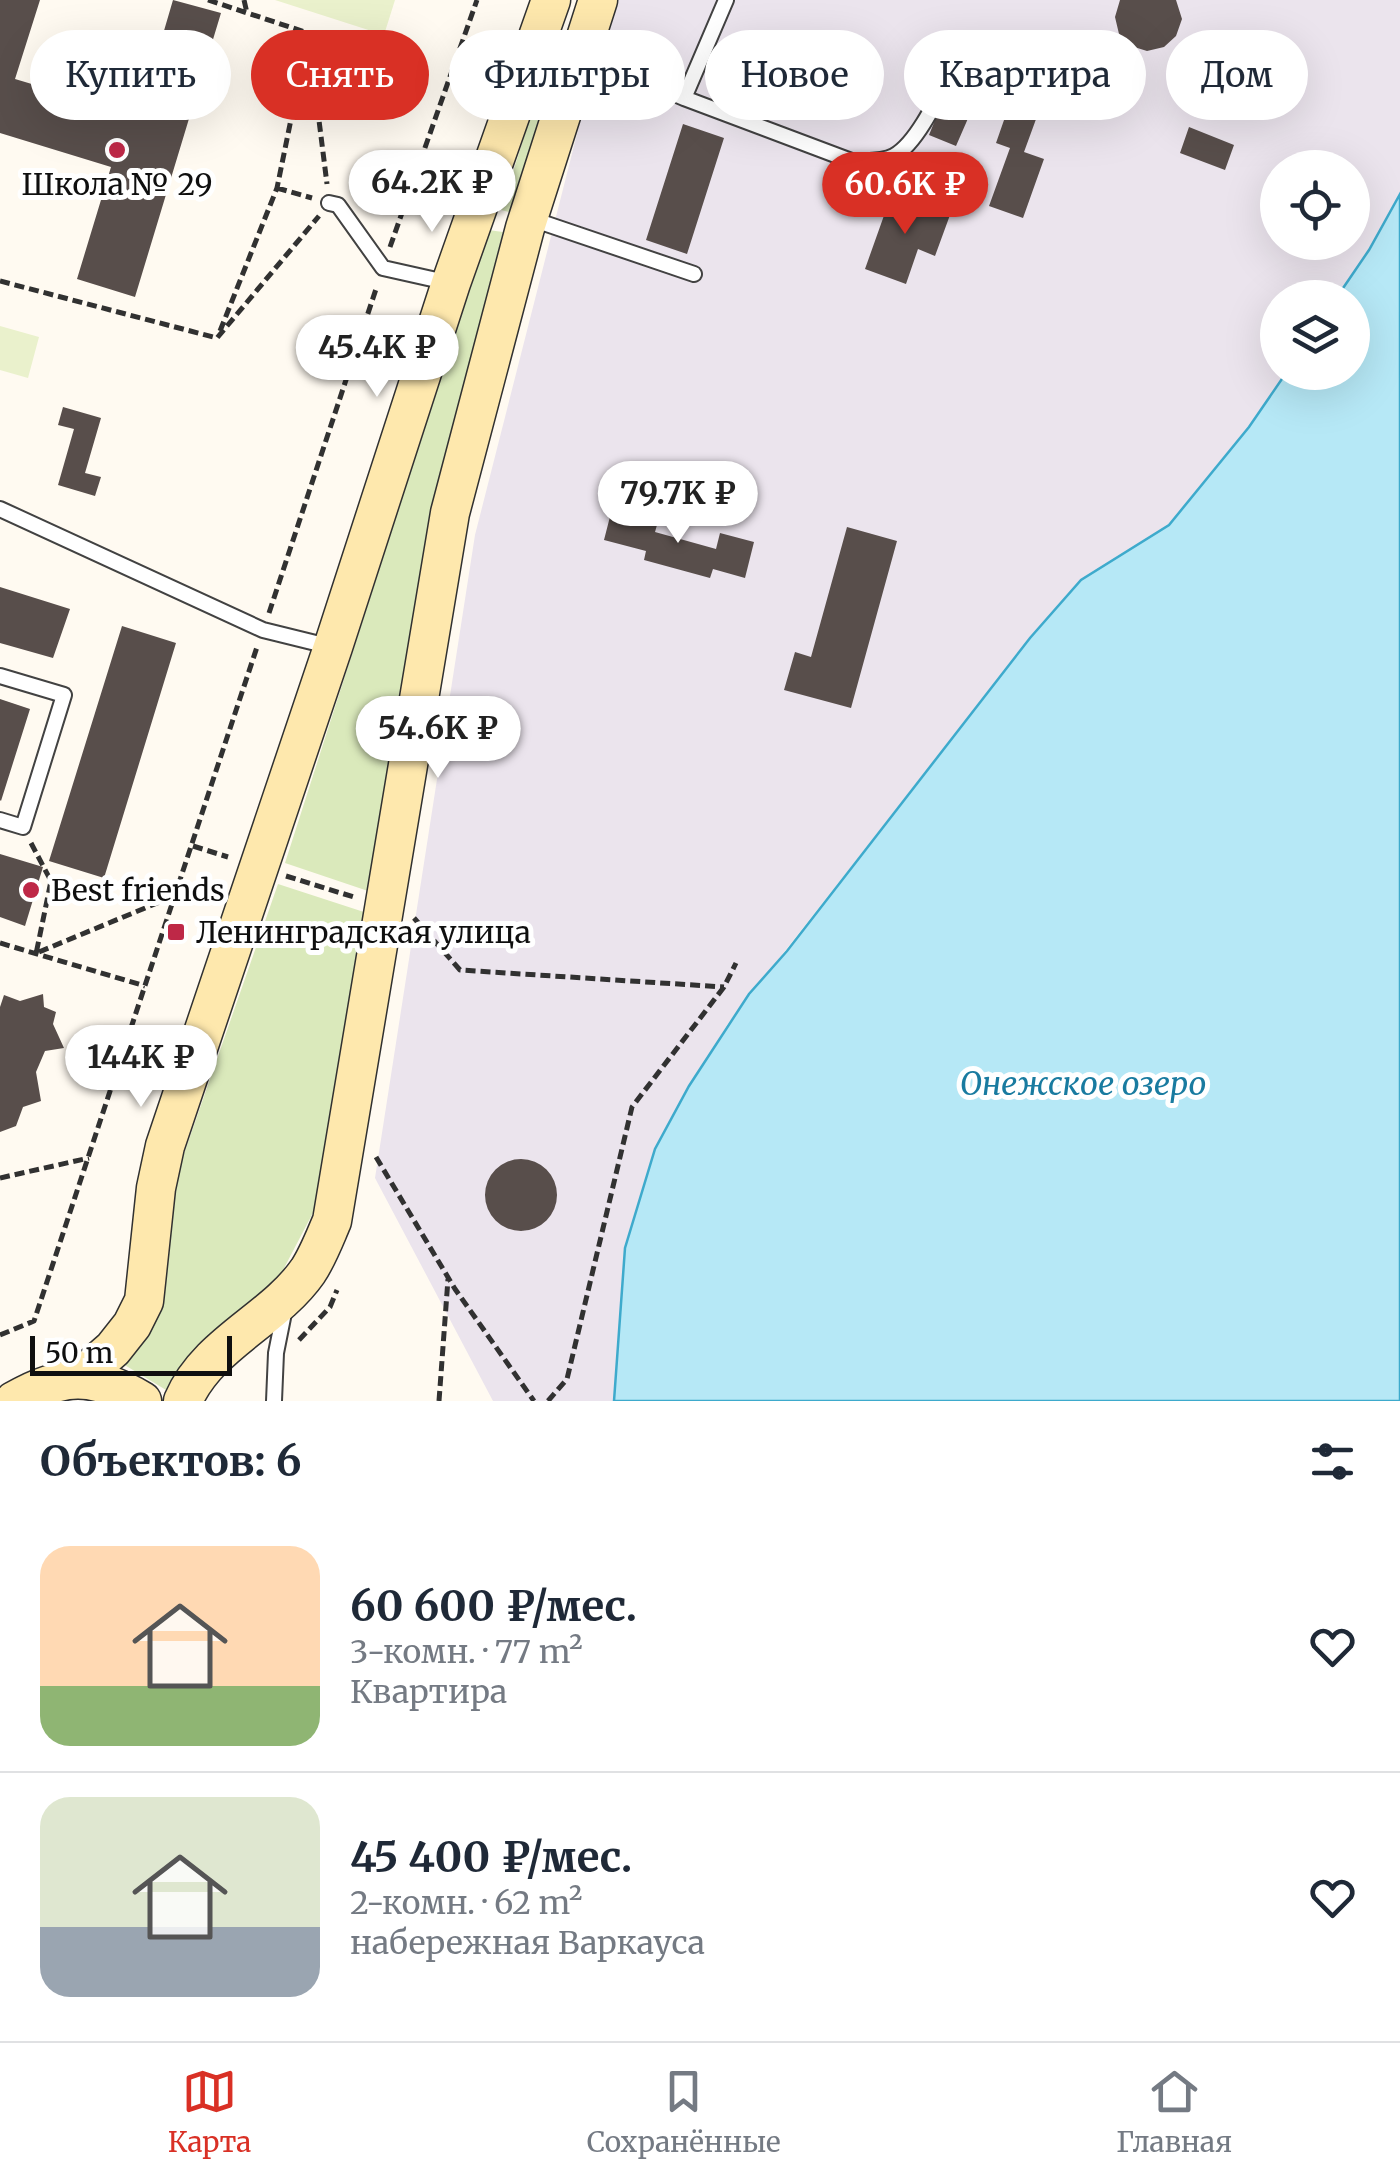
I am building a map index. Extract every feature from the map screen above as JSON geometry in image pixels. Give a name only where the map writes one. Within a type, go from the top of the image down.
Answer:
[{"type":"main road","points":[[587,30],[598,0]]},
{"type":"main road","points":[[0,1384],[28,1393],[80,1378],[113,1348],[132,1325],[144,1301],[164,1146],[450,283],[546,17]]},
{"type":"main road","points":[[183,1401],[204,1365],[287,1294],[308,1270],[332,1221],[450,513],[527,223],[559,120]]},
{"type":"main road","points":[[477,211],[527,223]]},
{"type":"main road","points":[[80,1378],[115,1385],[142,1401]]},
{"type":"lane","points":[[685,96],[726,0]]},
{"type":"lane","points":[[685,98],[854,162],[894,156],[909,142],[922,120]]},
{"type":"lane","points":[[329,202],[338,205],[383,268],[450,283]]},
{"type":"lane","points":[[527,223],[694,274]]},
{"type":"lane","points":[[0,510],[263,630],[332,647]]},
{"type":"lane","points":[[0,676],[64,695],[23,828],[0,820]]},
{"type":"lane","points":[[274,1401],[276,1353],[287,1294]]},
{"type":"path","points":[[244,0],[247,13]]},
{"type":"path","points":[[0,1335],[34,1321],[383,268],[477,0]]},
{"type":"path","points":[[214,1],[299,30]]},
{"type":"path","points":[[217,338],[277,188],[291,120]]},
{"type":"path","points":[[217,338],[329,202],[319,120]]},
{"type":"path","points":[[277,188],[329,202]]},
{"type":"path","points":[[0,280],[217,338]]},
{"type":"path","points":[[23,828],[51,881],[36,954]]},
{"type":"path","points":[[192,846],[410,914],[460,970],[724,986]]},
{"type":"path","points":[[36,954],[174,896]]},
{"type":"path","points":[[0,942],[145,986]]},
{"type":"path","points":[[548,1401],[567,1379],[632,1107],[724,986],[736,963]]},
{"type":"path","points":[[372,1150],[448,1278],[534,1401]]},
{"type":"path","points":[[0,1178],[90,1158]]},
{"type":"path","points":[[439,1401],[448,1278]]},
{"type":"shaded area","points":[[615,0],[1400,0],[1400,194],[1370,248],[1370,150],[1260,150],[1260,260],[1362,260],[1349,280],[1260,280],[1260,390],[1274,390],[1249,427],[1169,525],[1081,580],[1030,638],[727,1025],[655,1149],[625,1248],[614,1401],[493,1401],[375,1178],[475,535],[581,120],[685,120],[685,30],[604,30]]},
{"type":"green space","points":[[275,0],[395,0],[386,30],[368,30]]},
{"type":"green space","points":[[529,120],[542,120],[513,213],[501,210]]},
{"type":"green space","points":[[488,230],[503,232],[436,497],[371,892],[285,863]]},
{"type":"green space","points":[[0,326],[39,337],[28,378],[0,370]]},
{"type":"green space","points":[[278,884],[367,913],[316,1207],[282,1272],[260,1297],[204,1340],[171,1393],[123,1364],[161,1298],[178,1171]]},
{"type":"water","name":"Онежское озеро","points":[[1400,194],[1400,1401],[614,1401],[625,1248],[655,1149],[689,1086],[749,994],[787,951],[1030,638],[1081,580],[1169,525],[1274,390],[1370,390],[1370,280],[1349,280],[1362,260],[1370,260],[1370,248]]},
{"type":"building","name":"Школа № 29","points":[[0,0],[40,0],[15,79],[30,83],[30,120],[189,120],[135,297],[77,279],[111,167],[0,133]]},
{"type":"building","name":"Школа № 29","points":[[173,0],[221,13],[216,30],[164,30]]},
{"type":"building","points":[[1120,0],[1176,0],[1182,19],[1178,30],[1166,30],[1164,47],[1147,51],[1146,30],[1118,30],[1115,17]]},
{"type":"building","points":[[935,120],[967,120],[956,146],[929,135]]},
{"type":"building","points":[[1004,120],[1036,120],[1024,152],[1044,159],[1023,218],[989,206],[1010,148],[996,143]]},
{"type":"building","points":[[683,124],[724,138],[687,254],[646,240]]},
{"type":"building","points":[[1189,127],[1234,145],[1225,170],[1180,153]]},
{"type":"building","points":[[892,193],[950,215],[935,256],[918,249],[906,284],[865,269]]},
{"type":"building","points":[[63,407],[101,418],[85,473],[101,477],[95,496],[58,485],[74,429],[58,425]]},
{"type":"building","points":[[613,505],[659,518],[655,532],[716,549],[720,533],[754,542],[745,578],[713,569],[710,578],[644,560],[646,551],[604,540]]},
{"type":"building","points":[[847,527],[897,541],[851,708],[784,690],[795,652],[811,657]]},
{"type":"building","points":[[0,587],[70,609],[53,658],[0,643]]},
{"type":"building","points":[[122,626],[176,643],[104,878],[49,861]]},
{"type":"building","points":[[0,699],[30,709],[1,801],[0,800]]},
{"type":"building","points":[[0,854],[43,867],[25,926],[0,917]]},
{"type":"building","points":[[43,994],[44,1007],[56,1012],[53,1024],[64,1048],[45,1051],[36,1072],[41,1101],[23,1107],[16,1126],[0,1132],[0,1007],[4,995],[20,1001]]},
{"type":"building","points":[[521,1159],[546,1170],[557,1195],[546,1220],[521,1231],[496,1220],[485,1195],[496,1170]]},
{"type":"place","name":"Школа № 29","points":[[117,150]]},
{"type":"place","name":"Best friends","points":[[31,890]]},
{"type":"place","name":"Ленинградская улица","points":[[176,932]]}]
